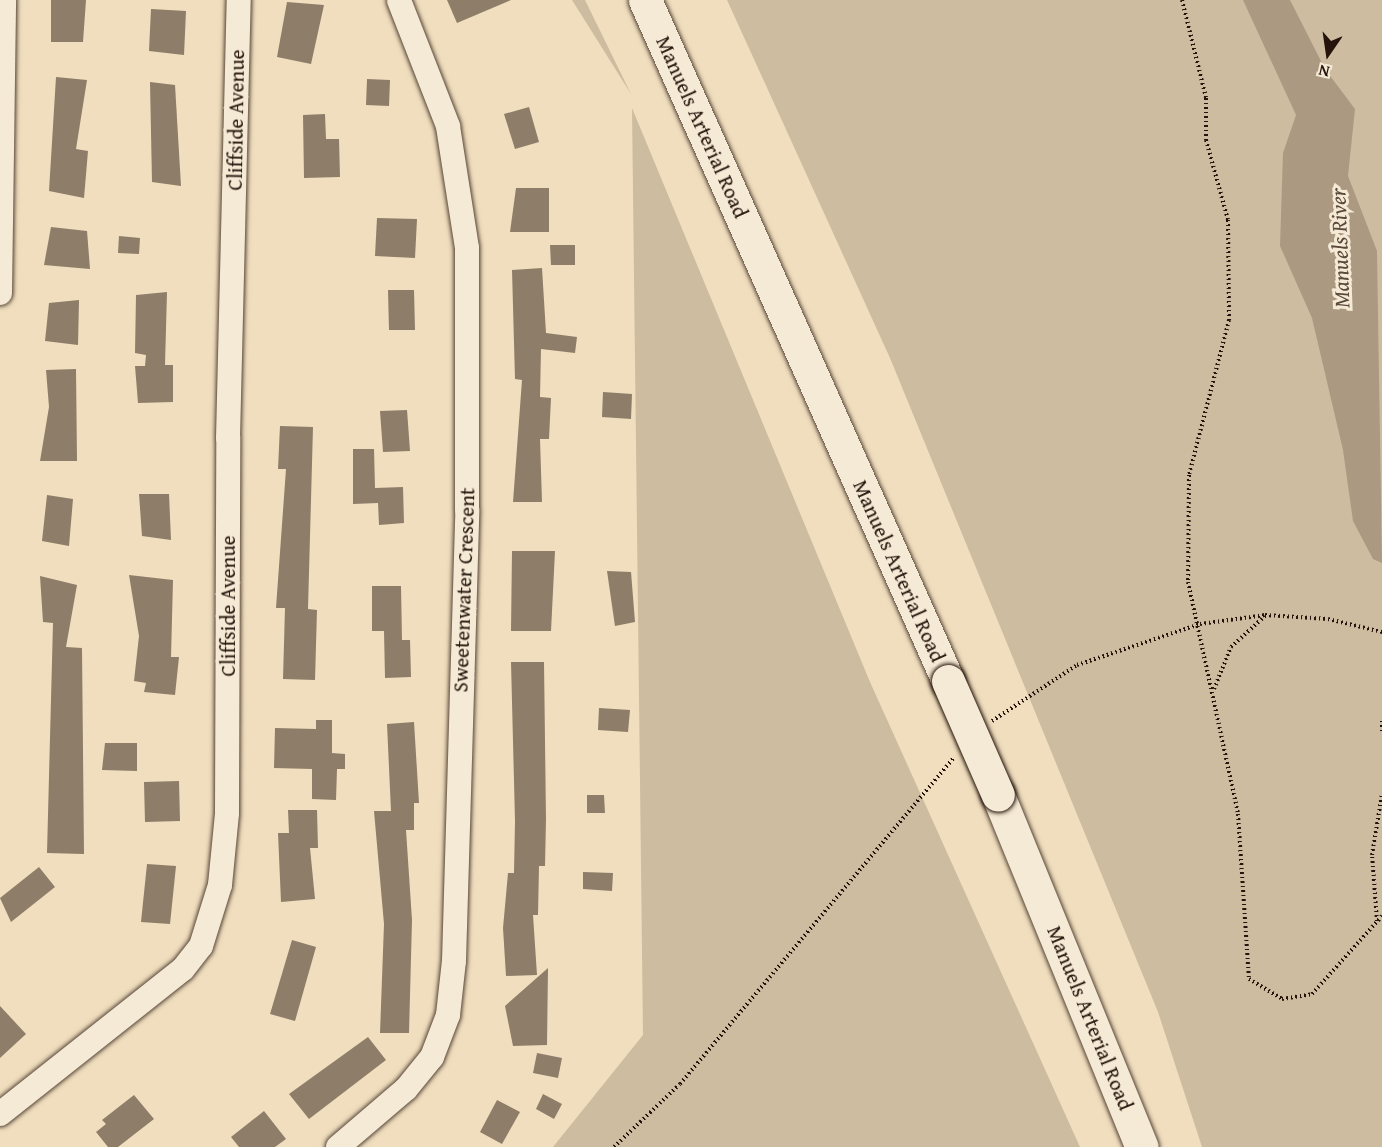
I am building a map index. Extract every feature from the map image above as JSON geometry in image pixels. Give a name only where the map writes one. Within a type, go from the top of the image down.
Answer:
[{"type":"main road","name":"Manuels Arterial Road","points":[[645,0],[998,795],[1142,1147]]},
{"type":"street","points":[[0,293],[4,0]]},
{"type":"street","name":"Cliffside Avenue","points":[[0,1114],[183,969],[201,946],[220,885],[227,813],[229,414],[239,0]]},
{"type":"street","name":"Sweetenwater Crescent","points":[[338,1147],[406,1089],[432,1057],[448,1015],[454,961],[467,510],[467,248],[448,126],[399,0]]},
{"type":"path","points":[[1182,0],[1206,98],[1206,140],[1228,220],[1229,320],[1189,475],[1188,582],[1200,624],[1238,814],[1249,979],[1282,999],[1312,994],[1382,916]]},
{"type":"path","points":[[1214,689],[1231,647],[1266,615]]},
{"type":"path","points":[[983,729],[1005,708],[1077,665],[1200,624],[1266,615],[1328,619],[1382,632]]},
{"type":"path","points":[[1382,721],[1382,734]]},
{"type":"path","points":[[614,1147],[694,1068],[930,781],[961,750]]},
{"type":"path","points":[[1377,922],[1372,855],[1382,794]]},
{"type":"shaded area","points":[[572,0],[585,0],[631,94]]},
{"type":"shaded area","points":[[727,0],[1382,0],[1382,1147],[1202,1147],[1158,1012],[890,358]]},
{"type":"shaded area","points":[[632,108],[870,682],[1080,1147],[553,1147],[643,1035]]},
{"type":"water","name":"Manuels River","points":[[1243,0],[1290,0],[1325,69],[1355,109],[1348,176],[1377,251],[1382,563],[1373,559],[1353,521],[1343,450],[1312,318],[1280,246],[1283,153],[1296,115]]},
{"type":"building","points":[[51,0],[86,0],[83,42],[51,42]]},
{"type":"building","points":[[447,0],[511,0],[457,23]]},
{"type":"building","points":[[287,2],[324,5],[311,64],[277,57]]},
{"type":"building","points":[[151,9],[186,11],[184,55],[149,51]]},
{"type":"building","points":[[56,77],[87,80],[76,149],[88,151],[84,198],[49,191]]},
{"type":"building","points":[[367,79],[390,80],[389,106],[366,105]]},
{"type":"building","points":[[150,82],[175,85],[181,186],[152,182]]},
{"type":"building","points":[[529,107],[539,142],[515,149],[504,114]]},
{"type":"building","points":[[325,114],[326,139],[339,139],[340,177],[304,178],[303,115]]},
{"type":"building","points":[[516,188],[549,188],[549,232],[510,232]]},
{"type":"building","points":[[377,218],[417,219],[415,258],[375,256]]},
{"type":"building","points":[[51,227],[87,231],[90,269],[44,265]]},
{"type":"building","points":[[119,236],[140,238],[139,254],[118,253]]},
{"type":"building","points":[[550,245],[575,245],[575,265],[551,265]]},
{"type":"building","points":[[542,268],[546,333],[577,337],[575,353],[541,349],[540,397],[551,398],[549,439],[540,439],[542,502],[513,502],[522,380],[515,379],[512,270]]},
{"type":"building","points":[[388,290],[414,290],[415,330],[389,330]]},
{"type":"building","points":[[167,292],[165,365],[173,365],[173,402],[138,403],[135,366],[145,366],[146,355],[135,353],[136,295]]},
{"type":"building","points":[[79,300],[78,345],[45,341],[49,303]]},
{"type":"building","points":[[76,369],[77,461],[40,461],[49,407],[46,370]]},
{"type":"building","points":[[603,392],[632,394],[631,419],[602,417]]},
{"type":"building","points":[[407,410],[410,451],[383,452],[380,411]]},
{"type":"building","points":[[280,426],[313,427],[308,609],[317,610],[315,680],[283,679],[285,608],[276,608],[286,469],[278,469]]},
{"type":"building","points":[[353,449],[374,449],[375,488],[403,487],[404,523],[379,525],[378,503],[353,504]]},
{"type":"building","points":[[139,494],[169,494],[171,540],[142,536]]},
{"type":"building","points":[[47,495],[73,499],[69,546],[42,541]]},
{"type":"building","points":[[512,551],[555,551],[551,631],[511,631]]},
{"type":"building","points":[[607,571],[631,572],[635,622],[615,626]]},
{"type":"building","points":[[129,575],[173,580],[171,657],[179,657],[175,695],[144,692],[146,683],[134,681],[139,636]]},
{"type":"building","points":[[40,576],[77,585],[66,647],[82,648],[84,854],[47,853],[53,623],[43,622]]},
{"type":"building","points":[[372,586],[401,586],[402,640],[410,640],[411,677],[385,678],[384,631],[372,631]]},
{"type":"building","points":[[511,662],[544,662],[545,866],[539,866],[538,915],[533,915],[537,975],[506,976],[503,928],[508,873],[514,873],[515,821]]},
{"type":"building","points":[[599,708],[630,710],[628,732],[598,730]]},
{"type":"building","points":[[316,720],[332,720],[332,753],[345,754],[345,769],[337,769],[336,800],[312,799],[312,769],[274,768],[275,728],[316,729]]},
{"type":"building","points":[[414,722],[419,803],[414,803],[414,830],[406,830],[412,920],[409,1033],[380,1033],[384,924],[374,811],[391,811],[387,724]]},
{"type":"building","points":[[105,743],[137,743],[137,771],[102,770]]},
{"type":"building","points":[[179,781],[180,821],[145,822],[144,782]]},
{"type":"building","points":[[587,795],[604,795],[605,813],[587,813]]},
{"type":"building","points":[[288,810],[317,810],[318,848],[310,848],[315,899],[281,902],[278,833],[289,833]]},
{"type":"building","points":[[147,864],[176,866],[170,924],[141,922]]},
{"type":"building","points":[[39,867],[55,887],[11,922],[0,898]]},
{"type":"building","points":[[583,872],[613,873],[612,891],[583,889]]},
{"type":"building","points":[[292,940],[316,947],[295,1021],[270,1014]]},
{"type":"building","points":[[548,968],[547,1045],[513,1046],[505,1006]]},
{"type":"building","points":[[0,1006],[26,1034],[0,1058]]},
{"type":"building","points":[[368,1037],[386,1060],[309,1119],[289,1094]]},
{"type":"building","points":[[537,1053],[562,1058],[558,1078],[533,1073]]},
{"type":"building","points":[[543,1094],[562,1104],[554,1119],[536,1109]]},
{"type":"building","points":[[134,1095],[154,1119],[118,1147],[108,1147],[96,1132],[106,1124],[102,1120]]},
{"type":"building","points":[[497,1100],[520,1112],[502,1144],[480,1132]]},
{"type":"building","points":[[264,1111],[286,1139],[275,1147],[239,1147],[231,1137]]}]
